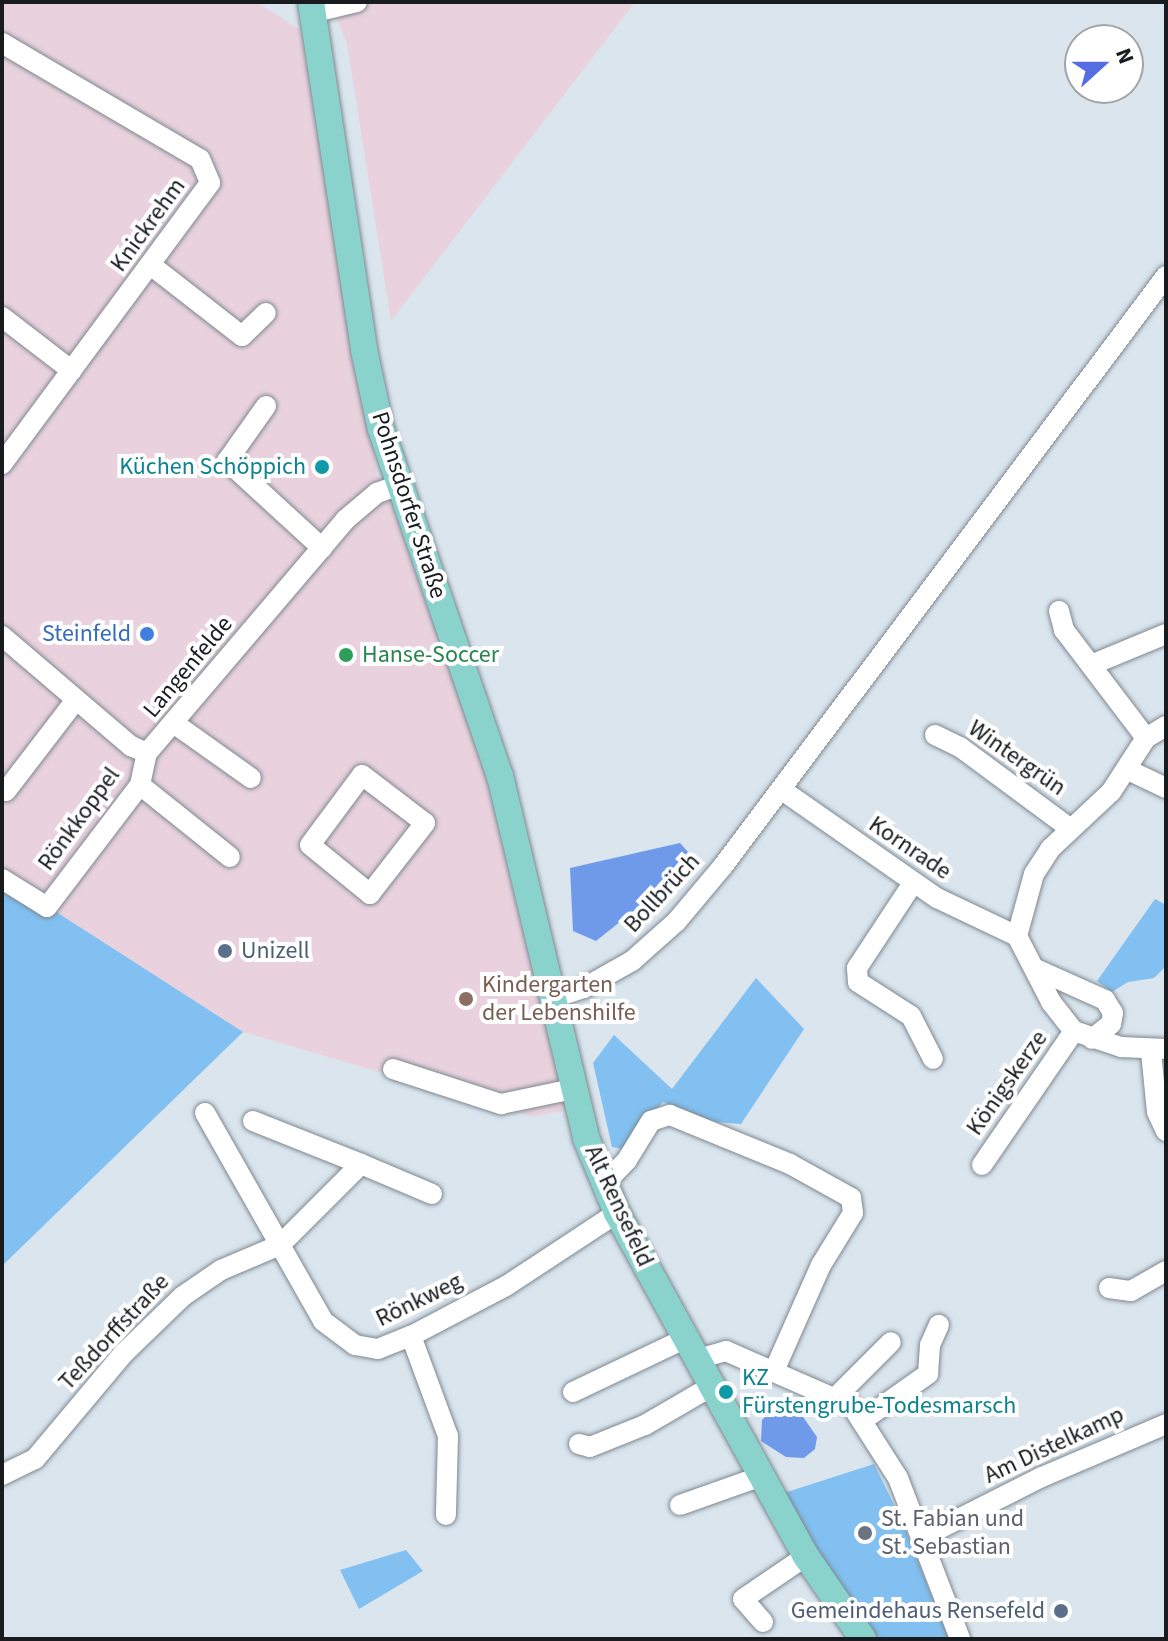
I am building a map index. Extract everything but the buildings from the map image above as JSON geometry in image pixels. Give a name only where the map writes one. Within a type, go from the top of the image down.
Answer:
[{"type":"main road","name":"Pohnsdorfer Straße","points":[[313,7],[364,350],[399,485],[500,776],[553,998]]},
{"type":"main road","name":"Alt Rensefeld","points":[[553,998],[573,1089],[604,1184],[617,1213],[806,1556],[863,1639]]},
{"type":"street","points":[[313,7],[357,2]]},
{"type":"street","name":"Knickrehm","points":[[2,43],[188,151],[208,170],[205,197],[2,464]]},
{"type":"street","points":[[152,266],[242,336],[266,313]]},
{"type":"street","name":"Bollbrüch","points":[[553,998],[605,977],[659,938],[782,790],[1166,276]]},
{"type":"street","points":[[2,317],[72,371]]},
{"type":"street","points":[[266,406],[227,461],[322,548]]},
{"type":"street","name":"Langenfelde","points":[[2,636],[75,701],[147,753],[175,724],[322,548],[377,493],[399,485]]},
{"type":"street","points":[[1059,611],[1064,630],[1146,738]]},
{"type":"street","points":[[1091,665],[1166,634]]},
{"type":"street","points":[[6,791],[75,701]]},
{"type":"street","points":[[175,724],[251,778]]},
{"type":"street","points":[[1166,726],[1146,738],[1111,792],[1068,827],[1034,874],[1017,936],[1051,1002],[1083,1035],[1158,1050],[1157,1112],[1166,1131]]},
{"type":"street","name":"Wintergrün","points":[[935,735],[960,747],[1068,827]]},
{"type":"street","name":"Rönkkoppel","points":[[2,879],[47,907],[140,785],[147,753]]},
{"type":"street","points":[[1126,769],[1166,788]]},
{"type":"street","points":[[362,775],[384,791],[425,823],[370,894],[310,845],[362,775]]},
{"type":"street","points":[[140,785],[230,857]]},
{"type":"street","name":"Kornrade","points":[[782,790],[913,883],[1017,936]]},
{"type":"street","points":[[913,883],[857,968],[858,982],[911,1016],[933,1059]]},
{"type":"street","points":[[1036,969],[1105,1000],[1113,1013],[1111,1024],[1083,1035]]},
{"type":"street","name":"Königskerze","points":[[982,1165],[1083,1035]]},
{"type":"street","points":[[393,1069],[501,1104],[573,1089]]},
{"type":"street","name":"Rönkweg","points":[[205,1113],[323,1321],[336,1334],[355,1345],[378,1349],[411,1336],[506,1286],[617,1213]]},
{"type":"street","points":[[604,1184],[627,1160],[651,1121],[670,1115],[790,1164],[851,1198],[853,1213],[821,1265],[774,1371]]},
{"type":"street","points":[[253,1121],[432,1194]]},
{"type":"street","name":"Teßdorffstraße","points":[[2,1475],[35,1459],[124,1353],[195,1286],[280,1245],[361,1164]]},
{"type":"street","points":[[1109,1288],[1131,1291],[1166,1271]]},
{"type":"street","points":[[863,1420],[928,1374],[930,1345],[939,1325]]},
{"type":"street","points":[[411,1336],[448,1436],[446,1515]]},
{"type":"street","points":[[837,1396],[891,1342]]},
{"type":"street","points":[[573,1392],[692,1349],[726,1351],[837,1396],[863,1420],[898,1478],[960,1639]]},
{"type":"street","points":[[579,1444],[590,1447],[645,1425],[712,1386]]},
{"type":"street","name":"Am Distelkamp","points":[[921,1538],[1042,1477],[1166,1424]]},
{"type":"street","points":[[680,1505],[762,1476]]},
{"type":"street","points":[[763,1622],[743,1599],[806,1556]]},
{"type":"shaded area","points":[[2,2],[257,2],[300,30],[377,474],[400,527],[483,767],[566,1110],[533,1117],[243,1032],[2,877]]},
{"type":"shaded area","points":[[330,2],[635,2],[391,321],[347,44]]},
{"type":"shaded area","points":[[680,843],[688,852],[636,909],[596,941],[573,931],[570,868]]},
{"type":"shaded area","points":[[2,877],[243,1032],[2,1266]]},
{"type":"shaded area","points":[[1155,899],[1166,905],[1166,966],[1154,978],[1128,982],[1112,992],[1097,981]]},
{"type":"shaded area","points":[[756,978],[804,1029],[741,1124],[715,1122],[663,1102],[623,1149],[612,1147],[593,1063],[614,1035],[672,1089]]},
{"type":"shaded area","points":[[774,1408],[801,1414],[817,1437],[815,1449],[804,1458],[786,1457],[761,1441],[762,1420]]},
{"type":"shaded area","points":[[874,1464],[902,1521],[949,1639],[875,1639],[845,1601],[784,1493]]},
{"type":"shaded area","points":[[406,1550],[423,1571],[359,1609],[340,1570]]},
{"type":"place","name":"Küchen Schöppich","points":[[322,467]]},
{"type":"place","name":"Steinfeld","points":[[147,634]]},
{"type":"place","name":"Hanse-Soccer","points":[[346,655]]},
{"type":"place","name":"Unizell","points":[[225,951]]},
{"type":"place","name":"Kindergarten der Lebenshilfe","points":[[466,999]]},
{"type":"place","name":"KZ Fürstengrube-Todesmarsch","points":[[726,1392]]},
{"type":"place","name":"St. Fabian und St. Sebastian","points":[[865,1533]]},
{"type":"place","name":"Gemeindehaus Rensefeld","points":[[1061,1611]]}]
